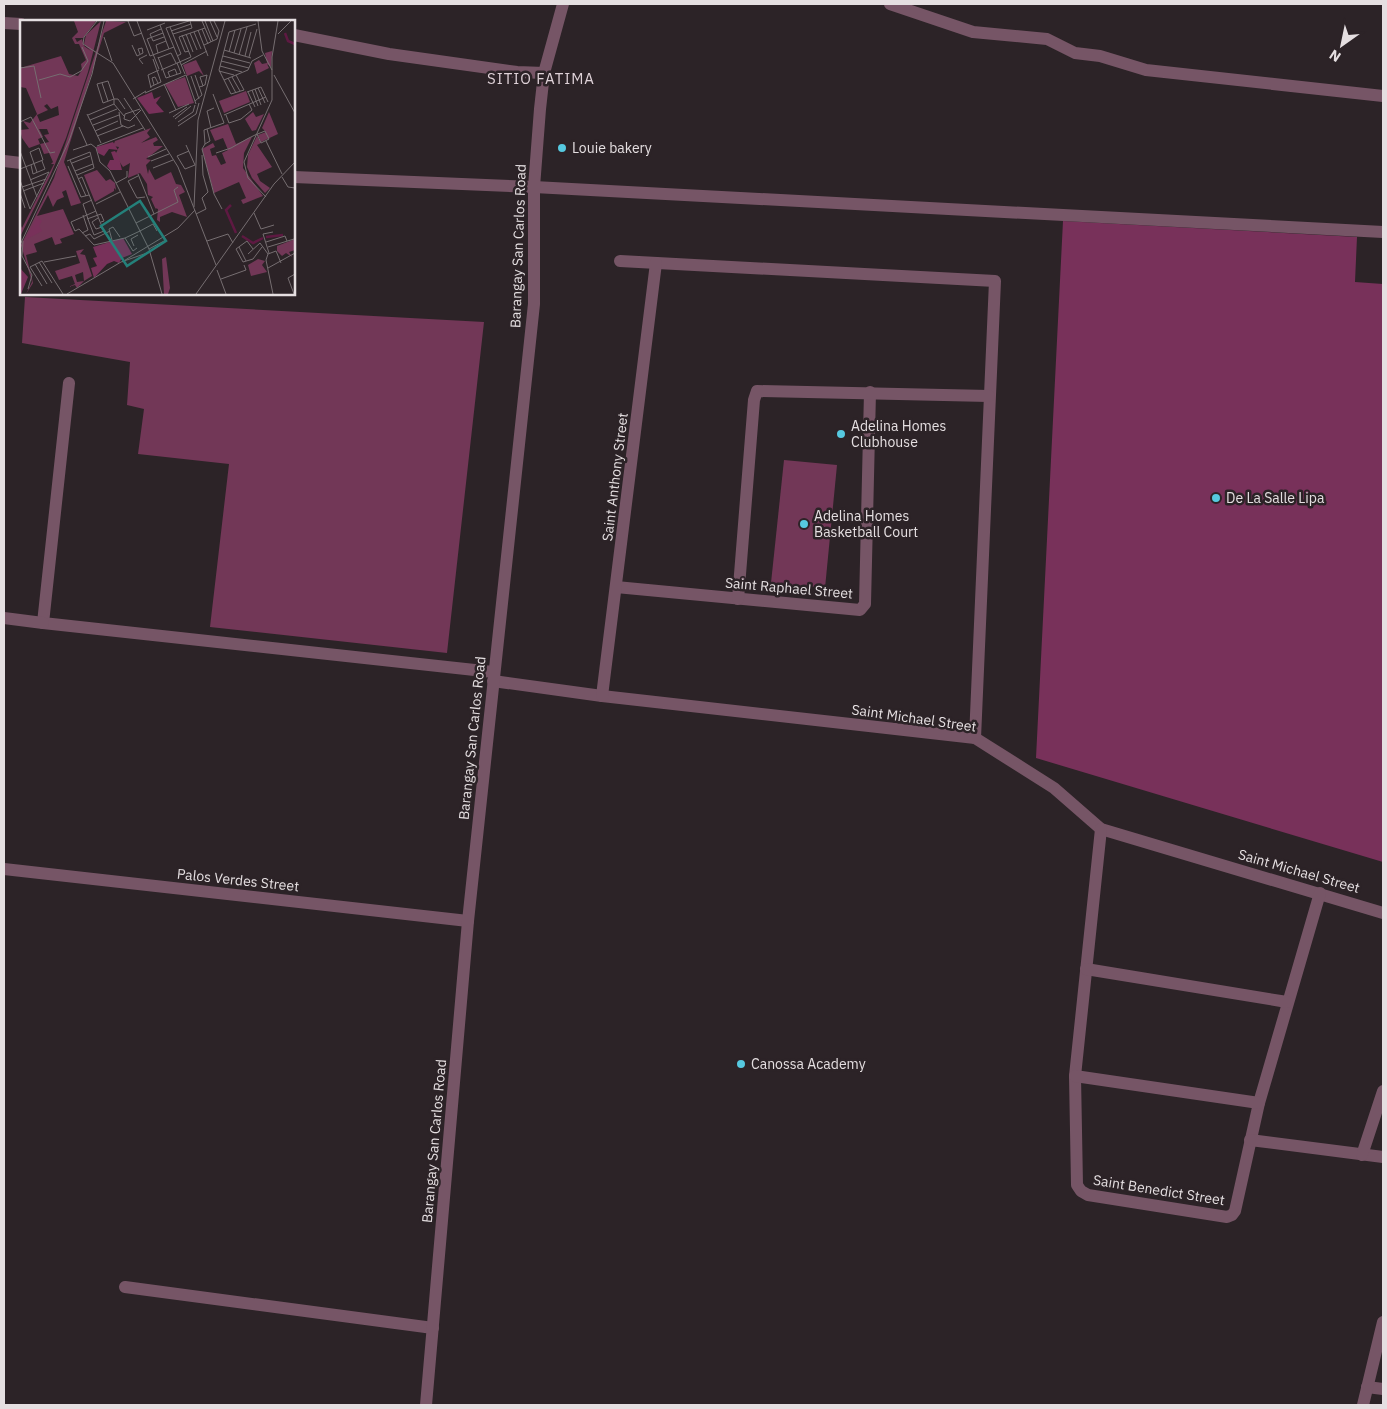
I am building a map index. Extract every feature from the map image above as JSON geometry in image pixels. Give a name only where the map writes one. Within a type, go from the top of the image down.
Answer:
[{"type":"street","name":"Barangay San Carlos Road","points":[[426,1405],[468,921],[534,304],[534,187],[544,73],[563,4]]},
{"type":"street","points":[[890,4],[973,32],[1047,39],[1075,54],[1100,56],[1146,70],[1383,96]]},
{"type":"street","points":[[4,23],[20,24]]},
{"type":"street","points":[[295,35],[388,54],[517,72],[544,73]]},
{"type":"street","points":[[4,161],[20,163]]},
{"type":"street","points":[[295,178],[534,187],[1383,232]]},
{"type":"street","points":[[620,261],[996,281],[989,396],[975,738]]},
{"type":"street","name":"Saint Anthony Street","points":[[602,696],[656,263]]},
{"type":"street","points":[[43,623],[69,383]]},
{"type":"street","points":[[738,599],[754,400],[757,391],[989,396]]},
{"type":"street","name":"Saint Raphael Street","points":[[616,587],[858,610],[863,608],[870,392]]},
{"type":"street","name":"Saint Michael Street","points":[[4,618],[493,676],[602,696],[975,738],[1054,788],[1101,830],[1383,912]]},
{"type":"street","name":"Saint Benedict Street","points":[[1101,830],[1075,1076],[1077,1185],[1081,1191],[1088,1195],[1227,1217],[1232,1216],[1235,1211],[1259,1102],[1320,893]]},
{"type":"street","name":"Palos Verdes Street","points":[[4,869],[468,921]]},
{"type":"street","points":[[1086,969],[1287,1002]]},
{"type":"street","points":[[1075,1076],[1259,1102]]},
{"type":"street","points":[[1362,1155],[1383,1091]]},
{"type":"street","points":[[1250,1140],[1383,1158]]},
{"type":"street","points":[[124,1287],[433,1328]]},
{"type":"street","points":[[1363,1405],[1383,1322]]},
{"type":"street","points":[[1367,1387],[1383,1389]]},
{"type":"shaded area","name":"De La Salle Lipa","points":[[1063,221],[1357,237],[1355,282],[1383,284],[1383,862],[1036,758]]},
{"type":"shaded area","points":[[25,297],[484,322],[447,653],[210,627],[229,464],[138,454],[144,409],[127,405],[130,362],[22,343]]},
{"type":"shaded area","name":"Adelina Homes Basketball Court","points":[[784,460],[837,465],[825,588],[771,583]]},
{"type":"place","name":"Louie bakery","points":[[562,148]]},
{"type":"place","name":"Adelina Homes Clubhouse","points":[[841,434]]},
{"type":"place","name":"De La Salle Lipa","points":[[1216,498]]},
{"type":"place","name":"Adelina Homes Basketball Court","points":[[804,524]]},
{"type":"place","name":"Canossa Academy","points":[[741,1064]]},
{"type":"district","name":"SITIO FATIMA","points":[[541,78]]}]
